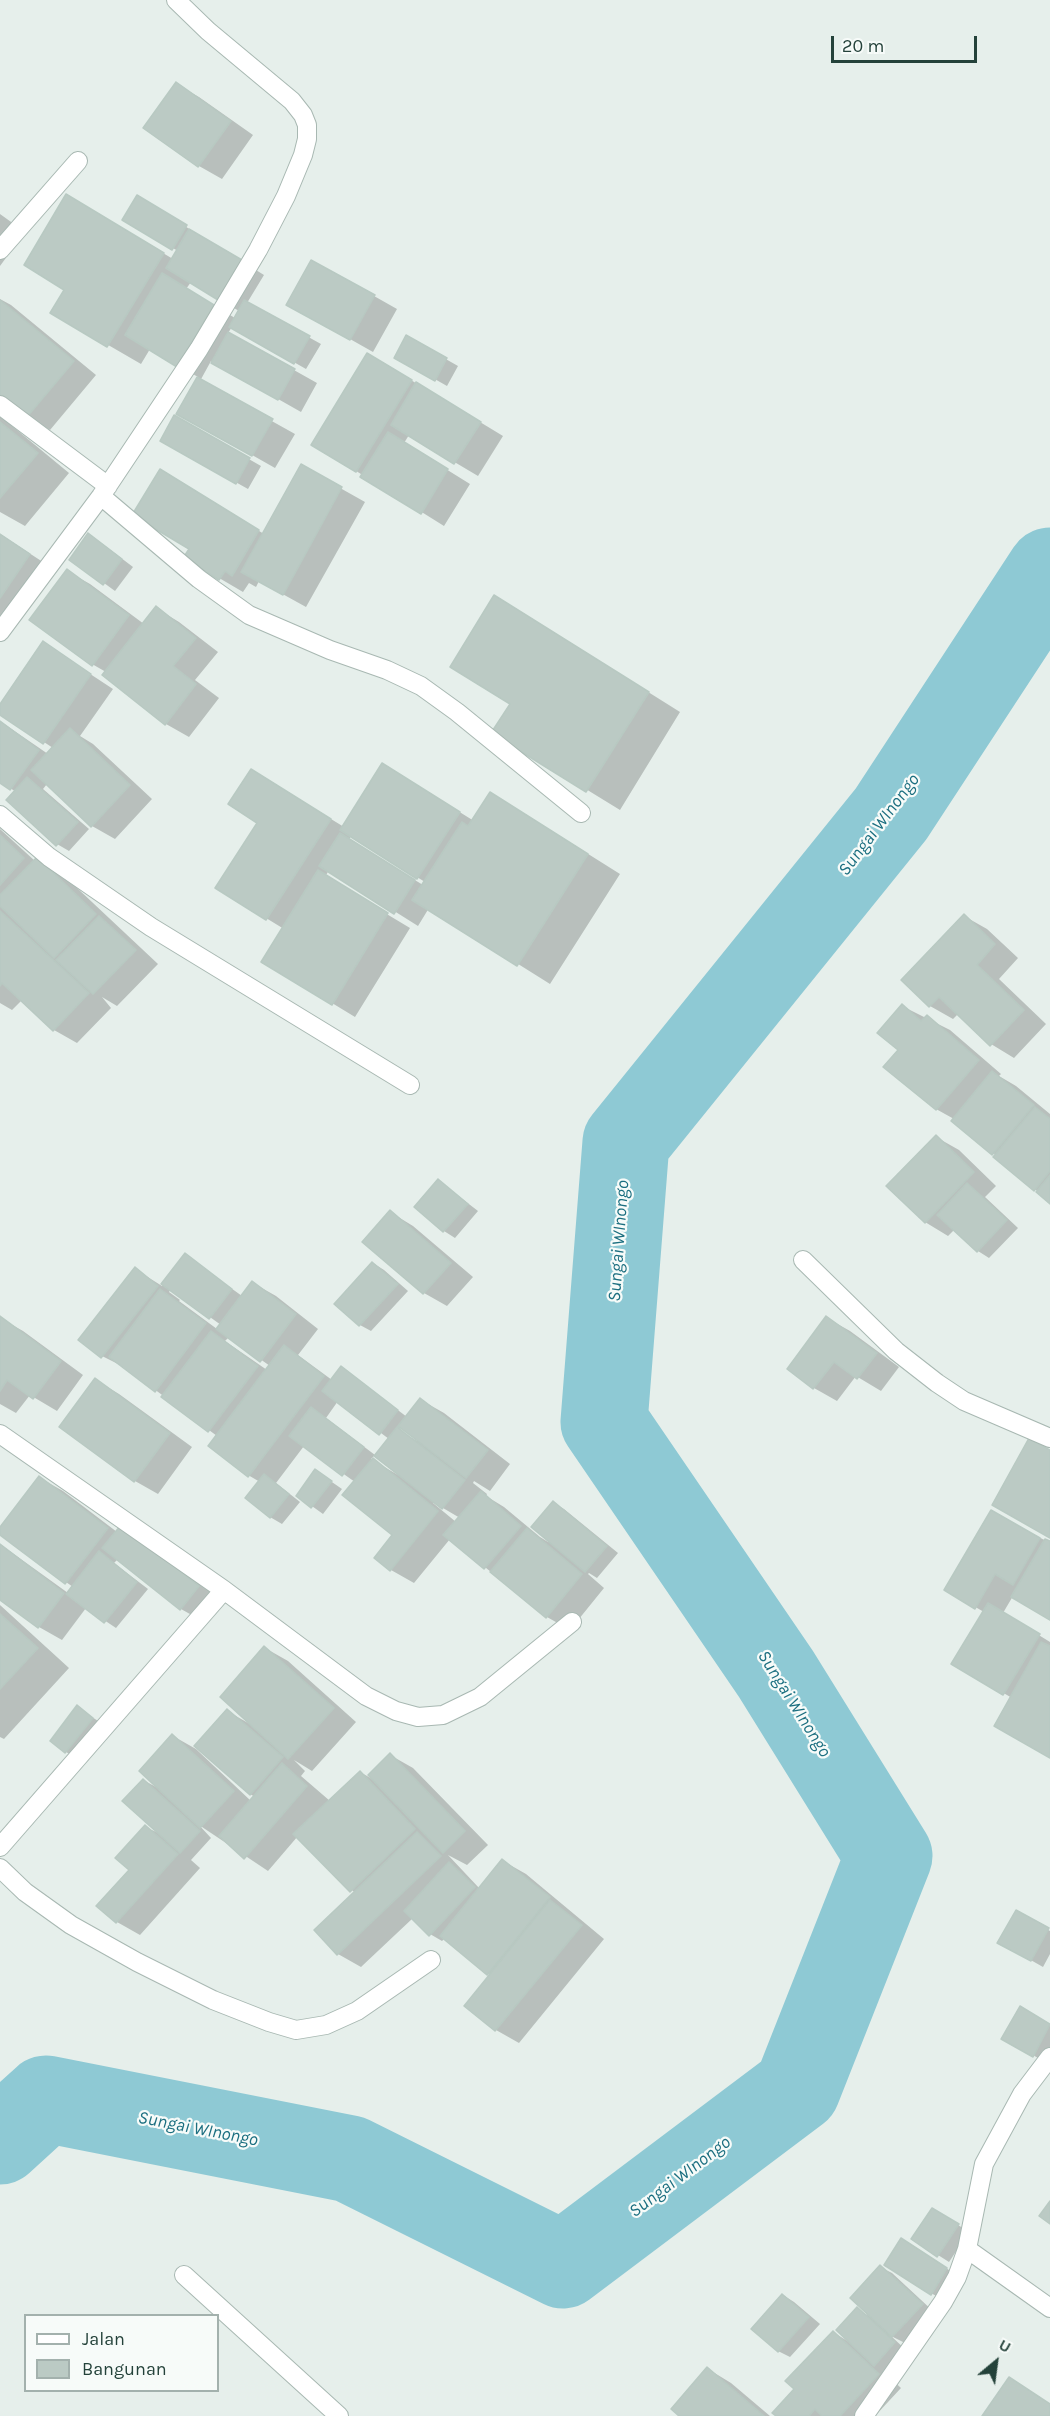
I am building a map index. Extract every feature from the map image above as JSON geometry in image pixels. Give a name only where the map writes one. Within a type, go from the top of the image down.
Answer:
[{"type":"street","points":[[0,632],[104,491],[199,349],[258,250],[297,173],[307,139],[307,125],[303,115],[291,101],[208,31],[176,0]]},
{"type":"street","points":[[0,250],[78,162]]},
{"type":"street","points":[[0,405],[104,491],[199,579],[249,615],[330,650],[387,670],[421,686],[457,712],[580,813]]},
{"type":"street","points":[[0,815],[49,857],[151,927],[410,1085]]},
{"type":"street","points":[[803,1260],[896,1352],[937,1383],[964,1401],[1050,1438]]},
{"type":"street","points":[[0,1434],[224,1590],[366,1696],[396,1711],[418,1717],[443,1715],[480,1697],[572,1622]]},
{"type":"street","points":[[0,1847],[224,1590]]},
{"type":"street","points":[[0,1868],[26,1892],[71,1925],[137,1962],[213,2000],[268,2022],[296,2030],[326,2025],[357,2011],[430,1960]]},
{"type":"street","points":[[864,2416],[943,2302],[957,2277],[967,2249],[984,2164],[1022,2094],[1050,2057]]},
{"type":"street","points":[[967,2249],[1050,2308]]},
{"type":"street","points":[[184,2275],[339,2416]]},
{"type":"building","points":[[176,82],[231,121],[198,167],[143,128]]},
{"type":"building","points":[[66,194],[164,253],[107,347],[50,313],[64,290],[24,265]]},
{"type":"building","points":[[137,195],[187,225],[172,250],[122,220]]},
{"type":"building","points":[[189,229],[242,260],[218,300],[166,268]]},
{"type":"building","points":[[311,260],[375,295],[350,340],[286,305]]},
{"type":"building","points":[[162,273],[214,305],[177,367],[125,335]]},
{"type":"building","points":[[0,300],[74,361],[26,418],[0,397]]},
{"type":"building","points":[[244,300],[310,336],[294,364],[229,327]]},
{"type":"building","points":[[228,332],[295,369],[278,400],[211,363]]},
{"type":"building","points":[[406,335],[447,358],[435,381],[394,358]]},
{"type":"building","points":[[367,353],[412,380],[356,472],[311,445]]},
{"type":"building","points":[[197,377],[273,419],[252,456],[176,414]]},
{"type":"building","points":[[416,382],[481,422],[454,464],[391,425]]},
{"type":"building","points":[[174,415],[250,458],[236,484],[160,441]]},
{"type":"building","points":[[0,422],[38,453],[0,498]]},
{"type":"building","points":[[388,432],[448,469],[421,514],[360,477]]},
{"type":"building","points":[[301,464],[342,487],[283,595],[241,572]]},
{"type":"building","points":[[160,469],[259,530],[232,576],[225,571],[219,580],[183,558],[189,549],[132,515]]},
{"type":"building","points":[[88,533],[122,559],[103,585],[69,560]]},
{"type":"building","points":[[0,534],[30,554],[0,598]]},
{"type":"building","points":[[67,569],[129,615],[92,666],[29,620]]},
{"type":"building","points":[[494,595],[649,692],[586,792],[491,733],[510,704],[450,667]]},
{"type":"building","points":[[156,606],[196,638],[173,666],[196,684],[165,725],[102,675]]},
{"type":"building","points":[[43,641],[91,674],[43,744],[0,715],[0,704]]},
{"type":"building","points":[[0,721],[39,750],[10,790],[0,783]]},
{"type":"building","points":[[70,728],[130,785],[91,827],[31,770]]},
{"type":"building","points":[[382,763],[460,812],[417,879],[340,830]]},
{"type":"building","points":[[251,769],[331,819],[266,920],[215,888],[257,823],[228,804]]},
{"type":"building","points":[[27,777],[78,822],[56,846],[6,800]]},
{"type":"building","points":[[490,792],[588,854],[517,966],[412,900],[462,822],[468,826]]},
{"type":"building","points":[[340,833],[415,880],[394,914],[319,866]]},
{"type":"building","points":[[0,835],[24,858],[0,885]]},
{"type":"building","points":[[37,857],[96,914],[54,958],[0,906],[0,895]]},
{"type":"building","points":[[318,870],[388,913],[332,1005],[261,962]]},
{"type":"building","points":[[0,911],[89,993],[53,1031],[2,983],[0,986]]},
{"type":"building","points":[[964,914],[995,944],[977,965],[1024,1010],[990,1046],[939,997],[929,1007],[901,980]]},
{"type":"building","points":[[99,916],[136,950],[93,994],[56,960]]},
{"type":"building","points":[[902,1004],[921,1021],[927,1015],[979,1060],[936,1110],[883,1067],[898,1050],[877,1033]]},
{"type":"building","points":[[992,1071],[1034,1105],[992,1155],[951,1121]]},
{"type":"building","points":[[1035,1107],[1050,1119],[1050,1171],[1034,1191],[993,1157]]},
{"type":"building","points":[[936,1135],[974,1172],[925,1223],[886,1186]]},
{"type":"building","points":[[1050,1175],[1050,1204],[1036,1192]]},
{"type":"building","points":[[438,1179],[468,1204],[443,1232],[414,1207]]},
{"type":"building","points":[[967,1183],[1007,1220],[977,1252],[937,1215]]},
{"type":"building","points":[[390,1210],[451,1263],[423,1294],[362,1242]]},
{"type":"building","points":[[185,1253],[232,1289],[209,1319],[161,1284]]},
{"type":"building","points":[[372,1262],[398,1284],[359,1326],[334,1304]]},
{"type":"building","points":[[135,1267],[158,1286],[101,1358],[78,1340]]},
{"type":"building","points":[[252,1281],[296,1314],[260,1362],[216,1329]]},
{"type":"building","points":[[160,1289],[206,1323],[155,1392],[109,1357]]},
{"type":"building","points":[[0,1316],[61,1361],[33,1399],[7,1380],[0,1391]]},
{"type":"building","points":[[826,1316],[877,1353],[857,1379],[834,1362],[813,1389],[787,1369]]},
{"type":"building","points":[[211,1331],[258,1366],[208,1432],[161,1397]]},
{"type":"building","points":[[284,1345],[324,1376],[248,1477],[208,1446]]},
{"type":"building","points":[[341,1366],[398,1410],[379,1435],[322,1391]]},
{"type":"building","points":[[95,1378],[170,1433],[134,1482],[59,1427]]},
{"type":"building","points":[[420,1398],[488,1450],[466,1478],[398,1426]]},
{"type":"building","points":[[311,1407],[364,1447],[342,1476],[289,1436]]},
{"type":"building","points":[[397,1427],[465,1480],[442,1509],[374,1456]]},
{"type":"building","points":[[1029,1438],[1050,1450],[1050,1538],[992,1505]]},
{"type":"building","points":[[373,1458],[438,1511],[390,1571],[374,1558],[392,1535],[342,1495]]},
{"type":"building","points":[[315,1469],[332,1481],[311,1508],[296,1496]]},
{"type":"building","points":[[264,1474],[289,1494],[270,1518],[245,1498]]},
{"type":"building","points":[[39,1476],[108,1528],[65,1584],[0,1535],[0,1527]]},
{"type":"building","points":[[481,1491],[521,1526],[484,1569],[443,1535]]},
{"type":"building","points":[[553,1501],[607,1546],[585,1572],[531,1527]]},
{"type":"building","points":[[991,1510],[1040,1538],[1013,1585],[995,1574],[975,1609],[944,1590]]},
{"type":"building","points":[[121,1525],[199,1586],[180,1610],[102,1548]]},
{"type":"building","points":[[527,1528],[582,1574],[546,1618],[490,1572]]},
{"type":"building","points":[[1045,1539],[1050,1541],[1050,1620],[1011,1597]]},
{"type":"building","points":[[0,1544],[64,1593],[38,1628],[0,1600]]},
{"type":"building","points":[[99,1551],[137,1582],[104,1623],[66,1594]]},
{"type":"building","points":[[988,1603],[1040,1634],[1003,1695],[951,1664]]},
{"type":"building","points":[[0,1614],[38,1648],[0,1689]]},
{"type":"building","points":[[1041,1642],[1050,1646],[1050,1758],[994,1726]]},
{"type":"building","points":[[264,1646],[334,1708],[288,1759],[220,1697]]},
{"type":"building","points":[[77,1705],[93,1718],[65,1753],[50,1741]]},
{"type":"building","points":[[227,1709],[283,1757],[250,1795],[194,1746]]},
{"type":"building","points":[[172,1734],[234,1791],[200,1828],[139,1771]]},
{"type":"building","points":[[390,1753],[465,1831],[443,1853],[368,1775]]},
{"type":"building","points":[[282,1763],[307,1786],[244,1859],[219,1836]]},
{"type":"building","points":[[360,1771],[415,1829],[350,1892],[293,1834]]},
{"type":"building","points":[[143,1779],[200,1831],[180,1853],[122,1801]]},
{"type":"building","points":[[145,1825],[178,1854],[116,1923],[96,1906],[129,1870],[115,1858]]},
{"type":"building","points":[[417,1832],[441,1856],[337,1955],[314,1930]]},
{"type":"building","points":[[502,1859],[550,1897],[487,1975],[440,1936]]},
{"type":"building","points":[[449,1862],[475,1887],[429,1936],[404,1911]]},
{"type":"building","points":[[550,1900],[582,1925],[495,2031],[464,2006]]},
{"type":"building","points":[[1016,1910],[1049,1928],[1031,1961],[997,1943]]},
{"type":"building","points":[[1020,2006],[1050,2024],[1033,2057],[1001,2039]]},
{"type":"building","points":[[1050,2201],[1050,2224],[1039,2216]]},
{"type":"building","points":[[932,2208],[959,2224],[937,2257],[911,2239]]},
{"type":"building","points":[[901,2238],[947,2268],[931,2295],[884,2265]]},
{"type":"building","points":[[880,2265],[923,2304],[892,2337],[850,2298]]},
{"type":"building","points":[[782,2294],[809,2317],[778,2352],[751,2329]]},
{"type":"building","points":[[857,2307],[895,2342],[874,2366],[836,2330]]},
{"type":"building","points":[[833,2331],[879,2374],[840,2416],[822,2416],[815,2409],[809,2416],[776,2416],[772,2413],[794,2389],[785,2381]]},
{"type":"building","points":[[707,2367],[764,2416],[679,2416],[671,2409]]},
{"type":"building","points":[[1009,2377],[1050,2404],[1050,2416],[982,2416]]},
{"type":"waterway","name":"Sungai WInongo","points":[[0,2141],[46,2099],[350,2159],[563,2265],[797,2089],[889,1856],[776,1674],[604,1422],[626,1142],[891,814],[1050,571]]}]
